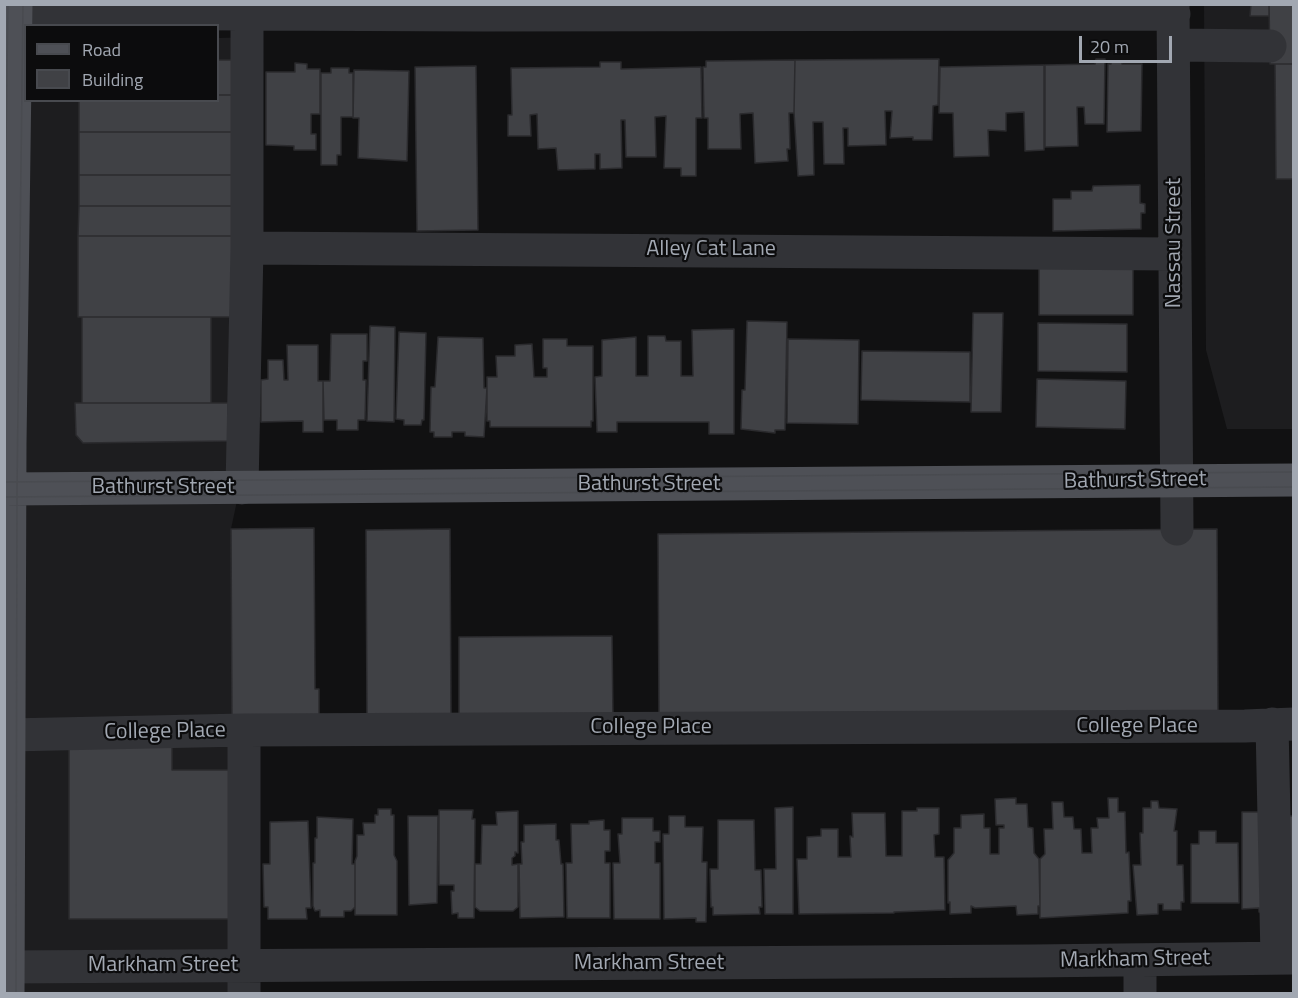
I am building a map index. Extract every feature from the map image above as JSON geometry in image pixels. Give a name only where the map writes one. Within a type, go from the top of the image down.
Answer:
[{"type":"main road","points":[[7,976],[9,735],[7,489],[12,10]]},
{"type":"main road","name":"Bathurst Street","points":[[7,489],[1293,480]]},
{"type":"street","points":[[12,10],[247,14],[696,10],[1174,21],[1270,46]]},
{"type":"street","points":[[242,488],[247,248],[247,14]]},
{"type":"street","name":"Nassau Street","points":[[1174,21],[1177,530]]},
{"type":"street","name":"Alley Cat Lane","points":[[247,248],[1175,254]]},
{"type":"street","points":[[1282,724],[1285,958]]},
{"type":"street","name":"College Place","points":[[9,735],[244,730],[1282,724]]},
{"type":"street","points":[[244,730],[244,980]]},
{"type":"street","name":"Markham Street","points":[[7,976],[244,980],[1285,958]]},
{"type":"street","points":[[1140,960],[1140,993]]},
{"type":"shaded area","points":[[1204,5],[1293,5],[1293,429],[1227,429],[1206,350]]},
{"type":"shaded area","points":[[257,37],[250,440],[231,529],[232,720],[251,993],[5,993],[26,102],[219,102],[219,38]]},
{"type":"building","points":[[1251,4],[1269,4],[1269,16],[1250,16]]},
{"type":"building","points":[[1269,4],[1294,4],[1294,64],[1270,64]]},
{"type":"building","points":[[939,59],[938,105],[933,106],[932,140],[913,140],[913,137],[890,138],[892,111],[885,111],[886,145],[848,146],[848,128],[843,128],[844,164],[824,164],[823,122],[813,122],[814,175],[798,176],[794,112],[795,60]]},
{"type":"building","points":[[1096,59],[1105,59],[1104,124],[1085,124],[1084,107],[1077,107],[1078,146],[1045,147],[1045,65],[1095,64]]},
{"type":"building","points":[[219,60],[240,60],[240,95],[219,95]]},
{"type":"building","points":[[795,60],[794,113],[789,113],[788,161],[755,163],[753,113],[740,114],[741,149],[708,149],[708,118],[704,118],[703,67],[706,67],[706,61]]},
{"type":"building","points":[[1111,61],[1122,61],[1122,64],[1142,64],[1141,131],[1107,132],[1108,64],[1111,64]]},
{"type":"building","points":[[600,62],[621,62],[621,69],[701,67],[702,118],[696,118],[696,176],[681,176],[681,168],[664,168],[666,116],[655,117],[656,157],[626,157],[625,120],[621,120],[622,168],[600,169],[600,154],[595,154],[595,169],[558,170],[556,148],[538,149],[537,114],[530,115],[531,136],[508,136],[508,115],[512,115],[511,68],[600,67]]},
{"type":"building","points":[[295,63],[307,64],[307,69],[320,69],[320,114],[311,114],[311,134],[316,134],[316,150],[294,150],[294,146],[266,145],[266,72],[295,72]]},
{"type":"building","points":[[1275,64],[1294,64],[1294,179],[1276,179]]},
{"type":"building","points":[[1044,65],[1044,150],[1025,151],[1024,112],[1006,113],[1006,131],[988,130],[989,156],[954,157],[953,113],[939,113],[940,67]]},
{"type":"building","points":[[476,66],[478,230],[417,231],[415,67]]},
{"type":"building","points":[[331,68],[349,68],[349,73],[353,73],[353,117],[341,117],[341,155],[337,155],[337,165],[321,165],[321,73],[331,73]]},
{"type":"building","points":[[354,70],[409,71],[407,161],[358,158],[359,118],[353,118]]},
{"type":"building","points":[[219,95],[240,95],[240,132],[79,132],[79,102],[219,102]]},
{"type":"building","points":[[79,132],[240,132],[240,175],[79,175]]},
{"type":"building","points":[[79,175],[240,175],[240,206],[79,206]]},
{"type":"building","points":[[1140,185],[1140,203],[1145,204],[1145,213],[1141,213],[1141,229],[1053,231],[1053,199],[1071,199],[1071,191],[1092,191],[1093,186]]},
{"type":"building","points":[[79,206],[240,206],[240,236],[78,236]]},
{"type":"building","points":[[78,236],[240,236],[240,317],[78,317]]},
{"type":"building","points":[[1039,266],[1133,268],[1133,315],[1039,315]]},
{"type":"building","points":[[973,313],[1003,313],[1001,412],[971,412]]},
{"type":"building","points":[[82,317],[211,317],[211,403],[82,403]]},
{"type":"building","points":[[747,321],[787,322],[785,430],[775,430],[775,433],[741,429],[742,390],[745,390]]},
{"type":"building","points":[[1038,323],[1127,324],[1127,372],[1038,371]]},
{"type":"building","points":[[370,326],[395,327],[394,422],[367,421]]},
{"type":"building","points":[[734,329],[734,434],[709,434],[709,422],[617,422],[617,432],[597,432],[595,377],[602,376],[602,340],[636,337],[636,376],[648,376],[648,336],[665,336],[666,341],[681,341],[681,376],[693,376],[692,330]]},
{"type":"building","points":[[399,332],[426,333],[424,420],[421,425],[404,425],[404,420],[396,419]]},
{"type":"building","points":[[331,334],[367,334],[367,361],[363,361],[363,380],[366,380],[365,420],[358,420],[358,430],[337,430],[337,420],[324,420],[323,381],[330,381]]},
{"type":"building","points":[[438,337],[483,338],[484,388],[487,388],[484,437],[465,436],[465,432],[452,432],[452,437],[434,437],[434,432],[430,432],[431,387],[435,387]]},
{"type":"building","points":[[543,339],[567,339],[567,346],[593,346],[593,421],[591,421],[591,427],[490,427],[490,421],[487,421],[487,377],[497,377],[496,356],[515,356],[515,345],[532,344],[534,377],[547,377],[547,368],[543,368]]},
{"type":"building","points":[[788,339],[859,340],[858,424],[787,423]]},
{"type":"building","points":[[287,345],[318,345],[318,381],[323,381],[323,432],[303,432],[303,421],[261,422],[261,380],[268,379],[268,360],[283,360],[284,380],[288,380]]},
{"type":"building","points":[[862,351],[970,352],[970,402],[861,400]]},
{"type":"building","points":[[1037,379],[1126,381],[1125,429],[1036,427]]},
{"type":"building","points":[[75,403],[228,403],[229,441],[83,443],[76,435]]},
{"type":"building","points":[[314,528],[315,689],[319,689],[319,720],[232,721],[231,529]]},
{"type":"building","points":[[450,529],[451,717],[367,718],[366,530]]},
{"type":"building","points":[[1217,529],[1218,713],[659,717],[658,534]]},
{"type":"building","points":[[612,636],[613,719],[459,720],[459,637]]},
{"type":"building","points":[[69,745],[172,745],[172,770],[235,770],[235,919],[69,919]]},
{"type":"building","points":[[1016,798],[1016,804],[1027,804],[1028,827],[1033,828],[1034,853],[1039,859],[1040,906],[1038,906],[1038,914],[1017,915],[1016,906],[975,908],[971,906],[971,913],[950,914],[948,860],[954,853],[954,828],[961,828],[961,815],[984,814],[984,828],[990,828],[990,854],[999,854],[999,828],[1004,828],[1004,825],[996,825],[995,799]]},
{"type":"building","points":[[1108,798],[1118,798],[1118,812],[1125,812],[1131,901],[1128,901],[1128,913],[1040,918],[1040,859],[1045,854],[1044,829],[1053,829],[1052,802],[1063,802],[1064,817],[1073,817],[1074,829],[1081,829],[1082,853],[1092,853],[1091,828],[1098,828],[1097,818],[1109,818]]},
{"type":"building","points":[[1151,801],[1158,801],[1159,808],[1177,809],[1174,831],[1177,831],[1177,865],[1183,865],[1184,902],[1181,902],[1181,910],[1163,910],[1163,904],[1158,904],[1158,914],[1137,915],[1133,865],[1141,865],[1140,833],[1143,833],[1143,808],[1151,808]]},
{"type":"building","points":[[793,807],[793,914],[765,914],[764,869],[776,869],[775,808]]},
{"type":"building","points":[[917,808],[939,808],[939,834],[934,835],[935,857],[944,857],[945,910],[799,914],[797,859],[807,859],[807,837],[821,836],[821,829],[838,829],[838,857],[851,857],[852,813],[885,813],[886,856],[902,856],[902,811],[917,811]]},
{"type":"building","points":[[378,809],[391,809],[391,815],[394,815],[397,915],[355,915],[357,835],[364,835],[363,823],[375,823]]},
{"type":"building","points":[[439,810],[473,810],[472,819],[475,819],[474,918],[458,918],[458,913],[452,914],[451,891],[454,891],[454,885],[439,885]]},
{"type":"building","points":[[518,811],[518,853],[515,852],[512,858],[512,865],[518,864],[518,907],[513,911],[480,911],[475,907],[475,864],[481,864],[482,825],[497,825],[496,812]]},
{"type":"building","points":[[1242,812],[1259,812],[1271,912],[1259,912],[1259,908],[1242,909]]},
{"type":"building","points":[[408,816],[438,816],[437,903],[409,905]]},
{"type":"building","points":[[669,816],[685,816],[685,827],[703,827],[702,862],[707,862],[706,922],[696,922],[696,918],[664,919],[663,834],[669,834]]},
{"type":"building","points":[[1286,816],[1294,816],[1294,900],[1286,900]]},
{"type":"building","points":[[317,817],[353,819],[352,864],[355,864],[355,907],[351,911],[344,911],[344,917],[320,917],[320,910],[315,911],[313,906],[313,863],[315,863]]},
{"type":"building","points":[[622,818],[653,818],[653,831],[660,831],[660,842],[655,842],[655,863],[660,863],[660,919],[614,919],[613,863],[620,863],[618,834],[622,834]]},
{"type":"building","points":[[604,820],[604,830],[610,830],[610,851],[605,851],[605,863],[610,863],[610,918],[567,918],[566,863],[572,863],[571,824],[589,824],[589,821]]},
{"type":"building","points":[[718,820],[754,820],[755,870],[761,870],[762,907],[759,907],[760,914],[713,915],[710,869],[718,869]]},
{"type":"building","points":[[308,821],[311,908],[306,908],[307,919],[268,919],[268,907],[264,907],[263,864],[270,864],[270,822]]},
{"type":"building","points":[[556,824],[556,840],[559,840],[561,864],[563,864],[564,917],[520,918],[519,864],[522,864],[521,842],[524,842],[524,825]]},
{"type":"building","points":[[1199,831],[1216,831],[1216,843],[1238,843],[1239,903],[1191,903],[1191,844],[1199,844]]},
{"type":"tram line","points":[[4,272],[8,4]]},
{"type":"tram line","points":[[16,994],[17,489],[23,4]]},
{"type":"tram line","points":[[4,482],[1294,472]]},
{"type":"tram line","points":[[4,497],[1294,487]]}]
